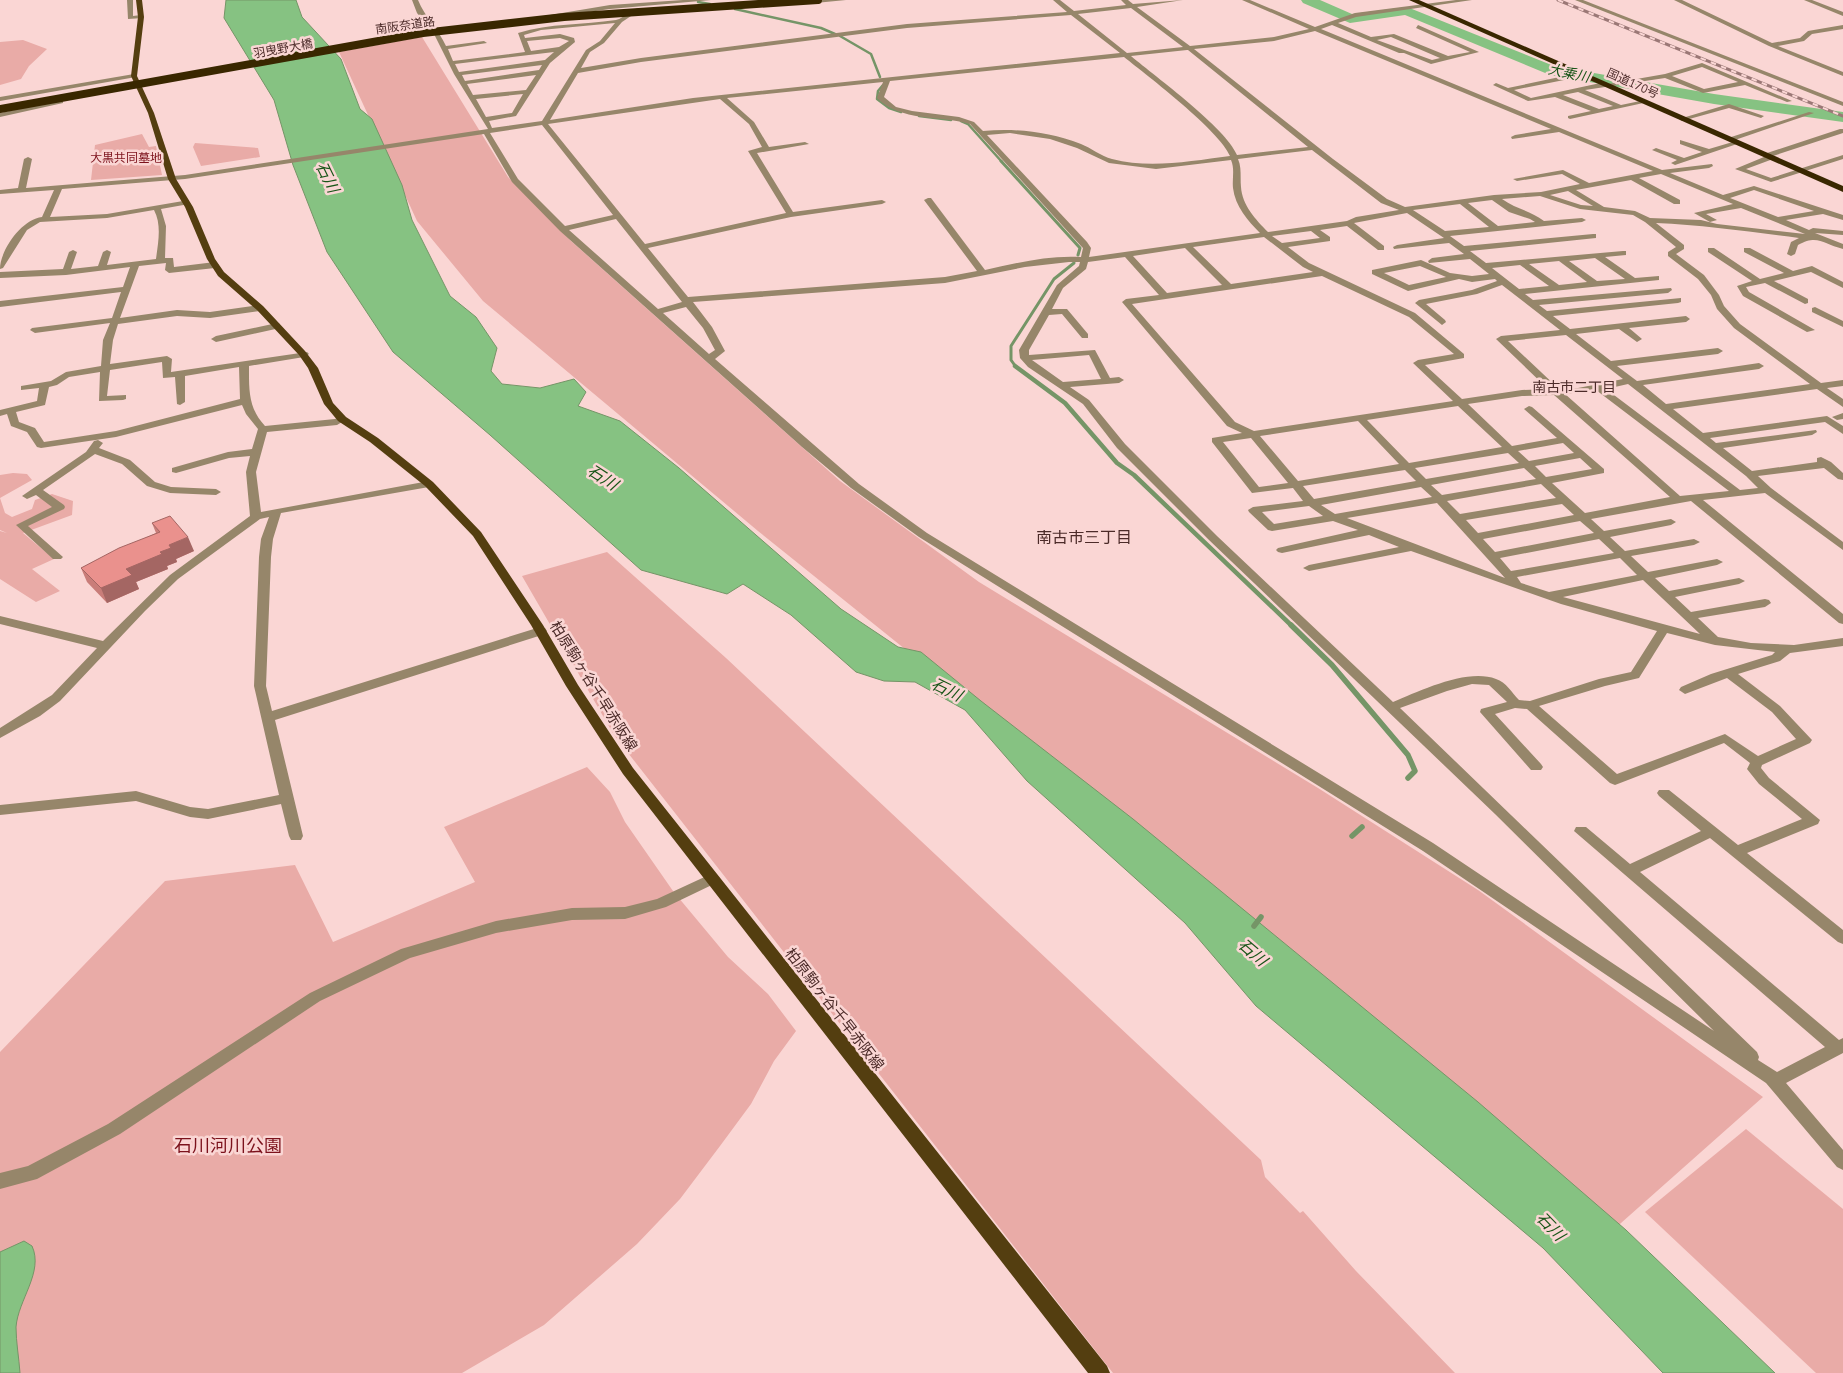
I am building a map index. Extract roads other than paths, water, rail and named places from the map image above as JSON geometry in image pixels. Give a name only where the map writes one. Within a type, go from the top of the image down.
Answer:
[{"type":"highway","name":"南阪奈道路","points":[[0,108],[422,32],[564,16],[794,0]]},
{"type":"highway","name":"南阪奈道路","points":[[0,108],[423,33],[564,17],[818,0]]},
{"type":"highway","name":"国道170号","points":[[1413,0],[1843,189]]},
{"type":"main road","points":[[140,0],[141,82]]},
{"type":"main road","name":"柏原駒ヶ谷千早赤阪線","points":[[141,82],[151,113],[186,202],[221,274],[260,308],[304,354],[313,368],[329,404],[342,419],[374,440],[429,484],[477,534],[541,631],[572,686],[628,771],[1100,1373]]},
{"type":"street","points":[[130,0],[130,18],[140,17]]},
{"type":"street","points":[[415,0],[420,13],[437,34],[457,74],[485,119],[484,132],[515,180],[564,229],[656,312],[855,486],[923,535],[1428,846],[1776,1081]]},
{"type":"street","points":[[437,34],[579,11],[649,2],[708,0]]},
{"type":"street","points":[[437,34],[629,14],[842,0]]},
{"type":"street","points":[[1056,0],[1075,13],[1127,56],[1229,146],[1234,158],[1237,190],[1242,206],[1250,220],[1267,236],[1306,265],[1412,315],[1461,356],[1418,363],[1715,641]]},
{"type":"street","points":[[1124,0],[1190,49],[1384,201],[1408,210],[1463,249],[1750,474],[1767,490],[1843,547]]},
{"type":"street","points":[[576,71],[641,60],[906,26],[1075,13],[1180,0]]},
{"type":"street","points":[[1245,0],[1780,220],[1804,233],[1843,246]]},
{"type":"street","points":[[0,192],[178,178],[721,97],[887,81],[998,67],[1127,56],[1290,37],[1345,17],[1469,0]]},
{"type":"street","points":[[1578,0],[1821,97],[1843,104]]},
{"type":"street","points":[[1677,0],[1771,45],[1843,74]]},
{"type":"street","points":[[1807,0],[1843,14]]},
{"type":"street","points":[[544,123],[588,51],[602,42],[620,21],[649,2]]},
{"type":"street","points":[[530,53],[520,34],[532,30],[620,21]]},
{"type":"street","points":[[1331,22],[1431,62],[1476,52],[1418,27]]},
{"type":"street","points":[[584,33],[597,23]]},
{"type":"street","points":[[1771,45],[1802,40],[1810,32],[1843,27]]},
{"type":"street","points":[[444,48],[486,46],[476,29]]},
{"type":"street","name":"羽曳野大橋","points":[[141,82],[437,34]]},
{"type":"street","points":[[1371,39],[1392,35],[1446,58]]},
{"type":"street","points":[[485,119],[514,115],[547,62],[572,42],[572,38],[560,36],[523,40]]},
{"type":"street","points":[[1380,56],[1422,48]]},
{"type":"street","points":[[451,63],[561,49]]},
{"type":"street","points":[[457,74],[547,62]]},
{"type":"street","points":[[1496,85],[1530,100],[1603,84],[1666,76],[1702,65],[1790,101]]},
{"type":"street","points":[[463,83],[540,72]]},
{"type":"street","points":[[1506,90],[1574,76],[1603,84]]},
{"type":"street","points":[[1666,76],[1703,91],[1746,83]]},
{"type":"street","points":[[887,81],[880,98],[884,103],[912,113],[967,121],[981,133],[1087,248],[1083,267],[1060,287],[1024,350],[1025,358],[1031,365],[1086,402],[1121,446],[1213,538],[1391,707],[1776,1081],[1843,1162]]},
{"type":"street","points":[[0,99],[141,82]]},
{"type":"street","points":[[0,115],[141,82]]},
{"type":"street","points":[[1578,90],[1621,107]]},
{"type":"street","points":[[472,97],[527,92]]},
{"type":"street","points":[[1556,94],[1597,111]]},
{"type":"street","points":[[721,97],[752,123],[767,149]]},
{"type":"street","points":[[1570,117],[1645,102]]},
{"type":"street","points":[[1682,118],[1729,106],[1761,116]]},
{"type":"street","points":[[1749,112],[1761,108]]},
{"type":"street","points":[[1675,163],[1710,152],[1733,141],[1810,113]]},
{"type":"street","points":[[544,123],[706,327],[720,351],[709,359]]},
{"type":"street","points":[[1515,137],[1559,130]]},
{"type":"street","points":[[981,133],[1010,131],[1051,137],[1074,143],[1109,161],[1156,167],[1314,148]]},
{"type":"street","points":[[1843,131],[1769,156],[1739,169],[1771,180],[1843,157]]},
{"type":"street","points":[[1683,142],[1710,152]]},
{"type":"street","points":[[791,215],[752,151],[805,144]]},
{"type":"street","points":[[1656,150],[1684,160]]},
{"type":"street","points":[[22,189],[28,159]]},
{"type":"street","points":[[1579,180],[1709,166]]},
{"type":"street","points":[[1517,179],[1563,172],[1589,186]]},
{"type":"street","points":[[656,312],[688,302],[904,282],[945,280],[1025,264],[1068,259],[1085,260],[1126,253],[1267,236],[1348,223],[1356,219],[1461,201],[1541,194],[1589,186],[1634,174],[1677,202]]},
{"type":"street","points":[[45,219],[60,186]]},
{"type":"street","points":[[1724,197],[1754,188],[1843,218]]},
{"type":"street","points":[[1569,189],[1604,210]]},
{"type":"street","points":[[1541,194],[1580,207],[1628,212],[1648,220],[1681,247],[1670,254],[1701,277],[1715,295],[1720,307],[1737,326],[1843,404]]},
{"type":"street","points":[[1494,197],[1512,210],[1533,217],[1559,240]]},
{"type":"street","points":[[928,200],[983,273]]},
{"type":"street","points":[[1461,201],[1497,228]]},
{"type":"street","points":[[0,266],[24,228],[38,220],[92,217],[186,202]]},
{"type":"street","points":[[643,247],[791,215],[851,204],[882,202]]},
{"type":"street","points":[[1725,226],[1698,213],[1743,205]]},
{"type":"street","points":[[156,208],[161,214],[162,249],[160,261]]},
{"type":"street","points":[[1780,220],[1822,212]]},
{"type":"street","points":[[564,229],[618,216]]},
{"type":"street","points":[[1397,247],[1497,228],[1582,220]]},
{"type":"street","points":[[1648,220],[1701,222],[1779,232],[1843,234]]},
{"type":"street","points":[[1348,223],[1381,248]]},
{"type":"street","points":[[1280,246],[1327,240],[1314,228]]},
{"type":"street","points":[[1791,254],[1794,244],[1804,233]]},
{"type":"street","points":[[1463,249],[1593,236]]},
{"type":"street","points":[[1188,246],[1229,287]]},
{"type":"street","points":[[1712,250],[1762,281],[1805,301]]},
{"type":"street","points":[[1747,250],[1792,274]]},
{"type":"street","points":[[66,271],[73,252]]},
{"type":"street","points":[[101,268],[107,252]]},
{"type":"street","points":[[1126,253],[1165,296]]},
{"type":"street","points":[[1484,266],[1622,253]]},
{"type":"street","points":[[1432,261],[1472,256]]},
{"type":"street","points":[[1598,256],[1634,281]]},
{"type":"street","points":[[1561,259],[1595,284]]},
{"type":"street","points":[[0,275],[135,265],[170,260],[169,270],[215,265]]},
{"type":"street","points":[[1522,262],[1557,288]]},
{"type":"street","points":[[1458,277],[1408,288],[1375,272],[1421,264],[1472,280],[1500,279]]},
{"type":"street","points":[[123,397],[102,399],[104,368],[108,340],[135,265]]},
{"type":"street","points":[[1810,330],[1746,294],[1741,286],[1812,270],[1843,285]]},
{"type":"street","points":[[1322,273],[1126,302],[1231,424],[1254,435],[1311,503],[1336,518],[1518,586],[1588,609],[1664,629],[1715,641],[1788,649],[1843,642]]},
{"type":"street","points":[[1517,292],[1656,278]]},
{"type":"street","points":[[1442,322],[1419,303],[1474,292],[1500,279]]},
{"type":"street","points":[[0,304],[127,289]]},
{"type":"street","points":[[1531,303],[1668,290]]},
{"type":"street","points":[[1606,296],[1619,306]]},
{"type":"street","points":[[1544,314],[1678,300]]},
{"type":"street","points":[[216,339],[260,308]]},
{"type":"street","points":[[1815,310],[1843,324]]},
{"type":"street","points":[[1046,312],[1064,311],[1085,336]]},
{"type":"street","points":[[35,330],[177,313],[210,315],[242,322],[278,326]]},
{"type":"street","points":[[1678,499],[1575,410],[1516,356],[1501,339],[1686,319]]},
{"type":"street","points":[[1620,325],[1637,339]]},
{"type":"street","points":[[1608,364],[1718,351]]},
{"type":"street","points":[[1025,358],[1092,352],[1107,381]]},
{"type":"street","points":[[24,388],[61,380],[66,375],[167,360],[166,376],[304,354]]},
{"type":"street","points":[[244,364],[245,401],[249,417],[263,429],[337,422],[342,419]]},
{"type":"street","points":[[1565,440],[1256,491],[1216,440],[1522,393],[1578,390],[1596,386],[1759,366]]},
{"type":"street","points":[[180,374],[180,402]]},
{"type":"street","points":[[1062,385],[1119,380]]},
{"type":"street","points":[[1663,407],[1843,383]]},
{"type":"street","points":[[44,385],[42,403],[5,412],[15,424],[31,430],[41,445],[102,437],[245,401]]},
{"type":"street","points":[[1596,386],[1738,492]]},
{"type":"street","points":[[1529,409],[1565,440],[1582,455],[1600,471],[1272,528],[1253,510],[1311,503],[1582,455]]},
{"type":"street","points":[[1360,418],[1476,537],[1518,586]]},
{"type":"street","points":[[1700,436],[1827,419],[1843,431]]},
{"type":"street","points":[[256,517],[251,472],[263,429]]},
{"type":"street","points":[[1713,446],[1812,432]]},
{"type":"street","points":[[57,557],[21,524],[60,507],[32,494],[94,450],[102,437]]},
{"type":"street","points":[[94,450],[126,462],[151,484],[170,490],[216,492]]},
{"type":"street","points":[[176,470],[228,455],[257,452]]},
{"type":"street","points":[[1816,457],[1842,477]]},
{"type":"street","points":[[1750,474],[1827,464]]},
{"type":"street","points":[[0,734],[35,714],[56,698],[174,578],[256,517],[276,511],[429,484]]},
{"type":"street","points":[[1476,537],[1678,499],[1767,490]]},
{"type":"street","points":[[1693,497],[1843,620]]},
{"type":"street","points":[[1458,518],[1564,500]]},
{"type":"street","points":[[276,511],[267,539],[265,557],[259,670],[260,686],[269,717],[296,836]]},
{"type":"street","points":[[1492,556],[1671,522]]},
{"type":"street","points":[[1282,550],[1372,531]]},
{"type":"street","points":[[1318,542],[1336,562]]},
{"type":"street","points":[[1508,575],[1694,542]]},
{"type":"street","points":[[1309,568],[1414,547]]},
{"type":"street","points":[[1549,596],[1718,562]]},
{"type":"street","points":[[1667,595],[1739,581]]},
{"type":"street","points":[[1689,616],[1765,603]]},
{"type":"street","points":[[0,620],[106,646]]},
{"type":"street","points":[[1536,766],[1486,712],[1515,704],[1530,705],[1604,682],[1635,675],[1664,629]]},
{"type":"street","points":[[269,717],[541,631]]},
{"type":"street","points":[[1685,690],[1776,658],[1788,649]]},
{"type":"street","points":[[1729,673],[1776,710],[1805,740],[1757,762],[1754,769],[1764,782],[1813,820],[1735,852]]},
{"type":"street","points":[[1391,707],[1467,681],[1484,679],[1493,682],[1515,704]]},
{"type":"street","points":[[1530,705],[1615,780],[1724,738],[1757,762]]},
{"type":"street","points":[[1664,793],[1843,938]]},
{"type":"street","points":[[0,810],[136,796],[153,799],[195,814],[208,814],[288,798]]},
{"type":"street","points":[[1581,832],[1840,1046],[1776,1081]]},
{"type":"street","points":[[1629,871],[1711,832]]},
{"type":"street","points":[[0,1181],[30,1173],[114,1129],[316,997],[406,953],[496,927],[572,914],[625,913],[661,903],[711,879]]},
{"type":"water","name":"石川","points":[[226,0],[296,0],[302,17],[341,59],[360,109],[372,119],[402,185],[412,220],[450,296],[476,317],[497,348],[491,371],[502,384],[540,388],[574,379],[586,392],[578,406],[620,421],[679,468],[841,609],[898,647],[921,652],[1133,819],[1478,1102],[1626,1230],[1775,1373],[1663,1373],[1543,1248],[1256,1006],[1185,923],[1027,781],[965,710],[915,682],[884,681],[856,672],[791,615],[743,584],[727,594],[641,570],[490,435],[393,352],[327,252],[293,165],[274,100],[224,18]]},
{"type":"water","points":[[24,1241],[32,1246],[35,1266],[16,1327],[20,1373],[0,1373],[0,1252]]},
{"type":"waterway","name":"大乗川","points":[[1308,0],[1350,19],[1407,11],[1550,70],[1714,99],[1843,117]]},
{"type":"waterway","points":[[698,2],[710,4]]},
{"type":"waterway","points":[[735,9],[821,28],[835,34]]},
{"type":"waterway","points":[[840,36],[871,54],[880,77]]},
{"type":"waterway","points":[[883,85],[878,91],[877,99],[889,108],[901,112]]},
{"type":"waterway","points":[[919,116],[951,120]]},
{"type":"waterway","points":[[961,121],[968,124],[1002,162]]},
{"type":"waterway","points":[[1001,161],[1080,248],[1078,255]]},
{"type":"waterway","points":[[1016,366],[1011,360],[1011,346],[1054,279],[1074,263]]},
{"type":"waterway","points":[[1016,366],[1065,403],[1117,463],[1134,475],[1292,626]]},
{"type":"waterway","points":[[1291,625],[1332,665],[1408,755],[1415,771],[1408,778]]},
{"type":"waterway","points":[[1352,836],[1362,827]]},
{"type":"waterway","points":[[1254,926],[1261,917]]},
{"type":"railway","points":[[1558,0],[1843,116]]},
{"type":"district","name":"南古市二丁目","points":[[1574,387]]},
{"type":"district","name":"南古市三丁目","points":[[1084,537]]},
{"type":"park label","name":"大黒共同墓地","points":[[126,157]]},
{"type":"park label","name":"石川河川公園","points":[[228,1145]]}]
